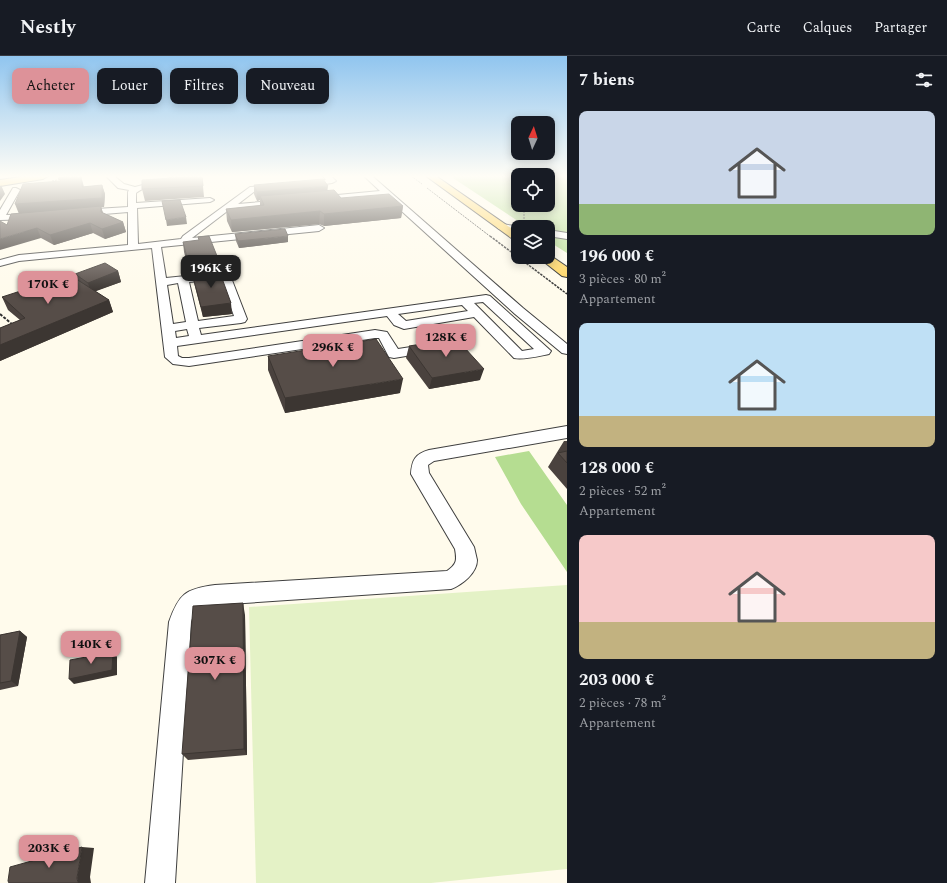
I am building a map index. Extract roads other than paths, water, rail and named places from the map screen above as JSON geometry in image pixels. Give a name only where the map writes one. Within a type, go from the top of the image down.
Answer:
[{"type":"main road","points":[[484,215],[511,233]]},
{"type":"main road","points":[[554,264],[567,273]]},
{"type":"lane","points":[[2,215],[2,218],[42,216]]},
{"type":"lane","points":[[132,215],[133,247]]},
{"type":"lane","points":[[185,242],[186,238],[219,215]]},
{"type":"lane","points":[[411,215],[519,311],[567,350]]},
{"type":"lane","points":[[502,227],[511,228]]},
{"type":"lane","points":[[0,263],[19,258],[319,228]]},
{"type":"lane","points":[[555,233],[567,236]]},
{"type":"lane","points":[[156,244],[172,358],[176,361],[185,362],[200,360],[375,334],[383,335],[394,354],[438,347]]},
{"type":"lane","points":[[162,282],[225,275],[241,319],[168,328]]},
{"type":"lane","points":[[183,280],[200,360]]},
{"type":"lane","points":[[170,343],[486,298],[544,351],[519,355],[465,301]]},
{"type":"lane","points":[[390,312],[398,322],[404,325],[477,313]]},
{"type":"lane","points":[[160,883],[179,630],[184,609],[194,598],[215,594],[451,580],[462,572],[467,561],[464,547],[420,474],[420,463],[429,456],[567,432]]}]
